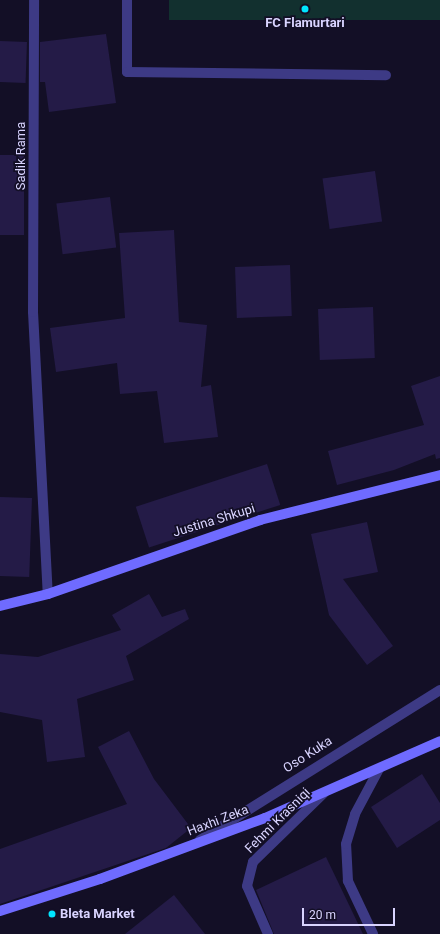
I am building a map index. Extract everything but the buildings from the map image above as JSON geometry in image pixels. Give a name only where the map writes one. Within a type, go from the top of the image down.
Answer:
[{"type":"street","name":"Sadik Rama","points":[[34,0],[33,312],[48,594]]},
{"type":"street","points":[[128,0],[127,72],[386,75]]},
{"type":"street","name":"Justina Shkupi","points":[[0,606],[48,594],[156,553],[260,520],[440,475]]},
{"type":"street","name":"Oso Kuka","points":[[191,845],[440,690]]},
{"type":"street","name":"Haxhi Zeka","points":[[0,912],[191,845],[324,793],[440,741]]},
{"type":"street","points":[[373,934],[348,881],[346,844],[355,814],[379,769]]},
{"type":"street","name":"Fehmi Krasniqi","points":[[268,934],[247,886],[253,862],[324,793]]},
{"type":"green space","name":"FC Flamurtari","points":[[169,0],[440,0],[440,20],[169,20]]},
{"type":"place","name":"FC Flamurtari","points":[[305,9]]},
{"type":"place","name":"Bleta Market","points":[[52,914]]}]
